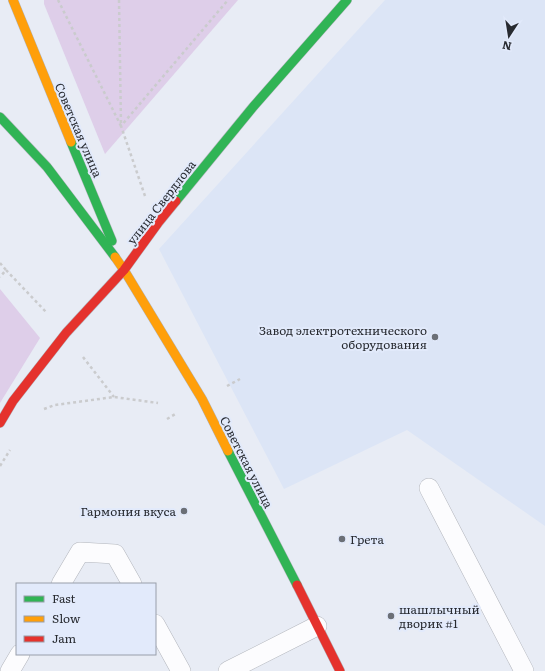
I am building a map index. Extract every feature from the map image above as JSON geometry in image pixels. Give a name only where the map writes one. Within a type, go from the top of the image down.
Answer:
[{"type":"main road","name":"Советская улица","points":[[13,0],[124,270]]},
{"type":"main road","name":"улица Свердлова","points":[[0,423],[13,401],[66,333],[124,270],[158,223],[253,107],[346,0]]},
{"type":"main road","name":"Советская улица","points":[[0,117],[47,167],[124,270],[202,400],[340,671]]},
{"type":"lane","points":[[429,488],[524,671]]},
{"type":"lane","points":[[62,583],[80,552],[115,554],[131,583]]},
{"type":"lane","points":[[156,626],[181,671]]},
{"type":"lane","points":[[228,671],[317,626]]},
{"type":"lane","points":[[10,671],[19,655]]},
{"type":"path","points":[[58,0],[121,126],[146,201],[158,223]]},
{"type":"path","points":[[119,0],[121,126]]},
{"type":"path","points":[[121,126],[228,0]]},
{"type":"path","points":[[0,263],[6,270],[0,277]]},
{"type":"path","points":[[41,410],[55,405],[114,397],[158,403]]},
{"type":"shaded area","points":[[44,0],[238,0],[105,154],[44,4]]},
{"type":"shaded area","points":[[385,0],[545,0],[545,526],[407,430],[284,489],[159,249]]},
{"type":"shaded area","points":[[0,289],[40,338],[0,403]]},
{"type":"traffic: fast","points":[[176,201],[253,107],[347,0]]},
{"type":"traffic: fast","points":[[0,117],[47,167],[115,257]]},
{"type":"traffic: fast","points":[[71,142],[112,241]]},
{"type":"traffic: fast","points":[[228,451],[297,585]]},
{"type":"traffic: slow","points":[[13,0],[71,142]]},
{"type":"traffic: slow","points":[[115,257],[202,399],[228,451]]},
{"type":"traffic: jam","points":[[0,423],[13,401],[66,333],[124,270],[176,201]]},
{"type":"traffic: jam","points":[[297,585],[340,671]]},
{"type":"place","name":"Завод электротехнического оборудования","points":[[435,337]]},
{"type":"place","name":"Гармония вкуса","points":[[184,511]]},
{"type":"place","name":"Грета","points":[[342,539]]},
{"type":"place","name":"шашлычный дворик #1","points":[[391,616]]}]
